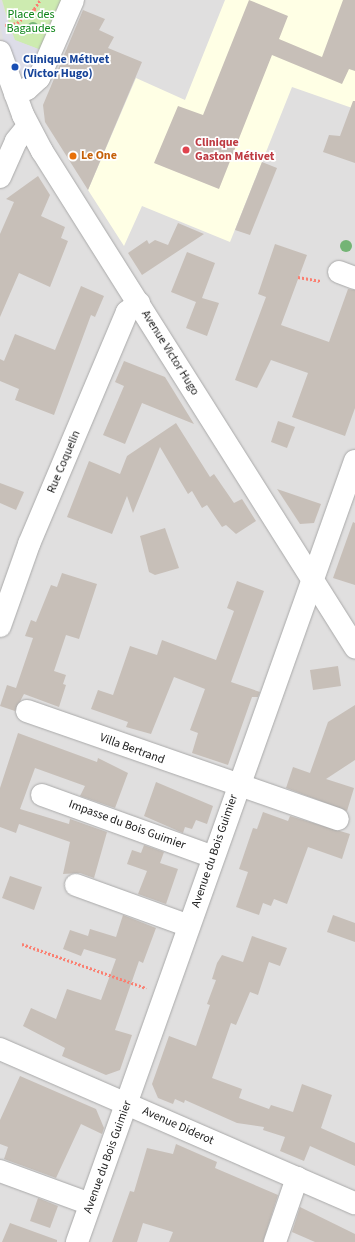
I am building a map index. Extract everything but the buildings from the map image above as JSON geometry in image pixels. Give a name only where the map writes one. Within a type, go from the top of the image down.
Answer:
[{"type":"street","points":[[15,94],[26,90],[39,78],[73,0]]},
{"type":"street","name":"Avenue Victor Hugo","points":[[0,52],[28,126],[355,646]]},
{"type":"street","points":[[0,177],[16,141],[28,126]]},
{"type":"street","name":"Rue Coquelin","points":[[0,626],[29,544],[127,312],[139,303]]},
{"type":"street","name":"Avenue du Bois Guimier","points":[[77,1242],[127,1104],[238,786],[355,461]]},
{"type":"street","name":"Villa Bertrand","points":[[27,711],[238,786],[253,788],[338,819]]},
{"type":"street","name":"Impasse du Bois Guimier","points":[[42,794],[213,857]]},
{"type":"street","points":[[76,885],[189,926]]},
{"type":"street","name":"Avenue Diderot","points":[[0,1049],[355,1203]]},
{"type":"street","points":[[0,1171],[90,1204]]},
{"type":"street","points":[[275,1242],[297,1178]]},
{"type":"path","points":[[5,25],[17,23],[34,9],[40,0]]},
{"type":"path","points":[[34,9],[61,26]]},
{"type":"path","points":[[22,944],[151,990]]},
{"type":"shaded area","points":[[0,0],[355,0],[355,1242],[0,1242]]},
{"type":"shaded area","name":"Place des Bagaudes","points":[[0,0],[15,40],[41,50],[33,75],[20,80],[7,58],[0,24]]},
{"type":"shaded area","name":"Clinique Gaston Métivet","points":[[225,0],[355,0],[355,109],[292,87],[230,242],[142,206],[124,246],[88,190],[136,78],[185,100]]},
{"type":"green space","name":"Place des Bagaudes","points":[[2,0],[63,0],[41,50],[14,40]]},
{"type":"place","name":"Clinique Métivet (Victor Hugo)","points":[[15,67]]},
{"type":"place","name":"Clinique Gaston Métivet","points":[[186,150]]},
{"type":"place","name":"Le One","points":[[73,156]]}]
